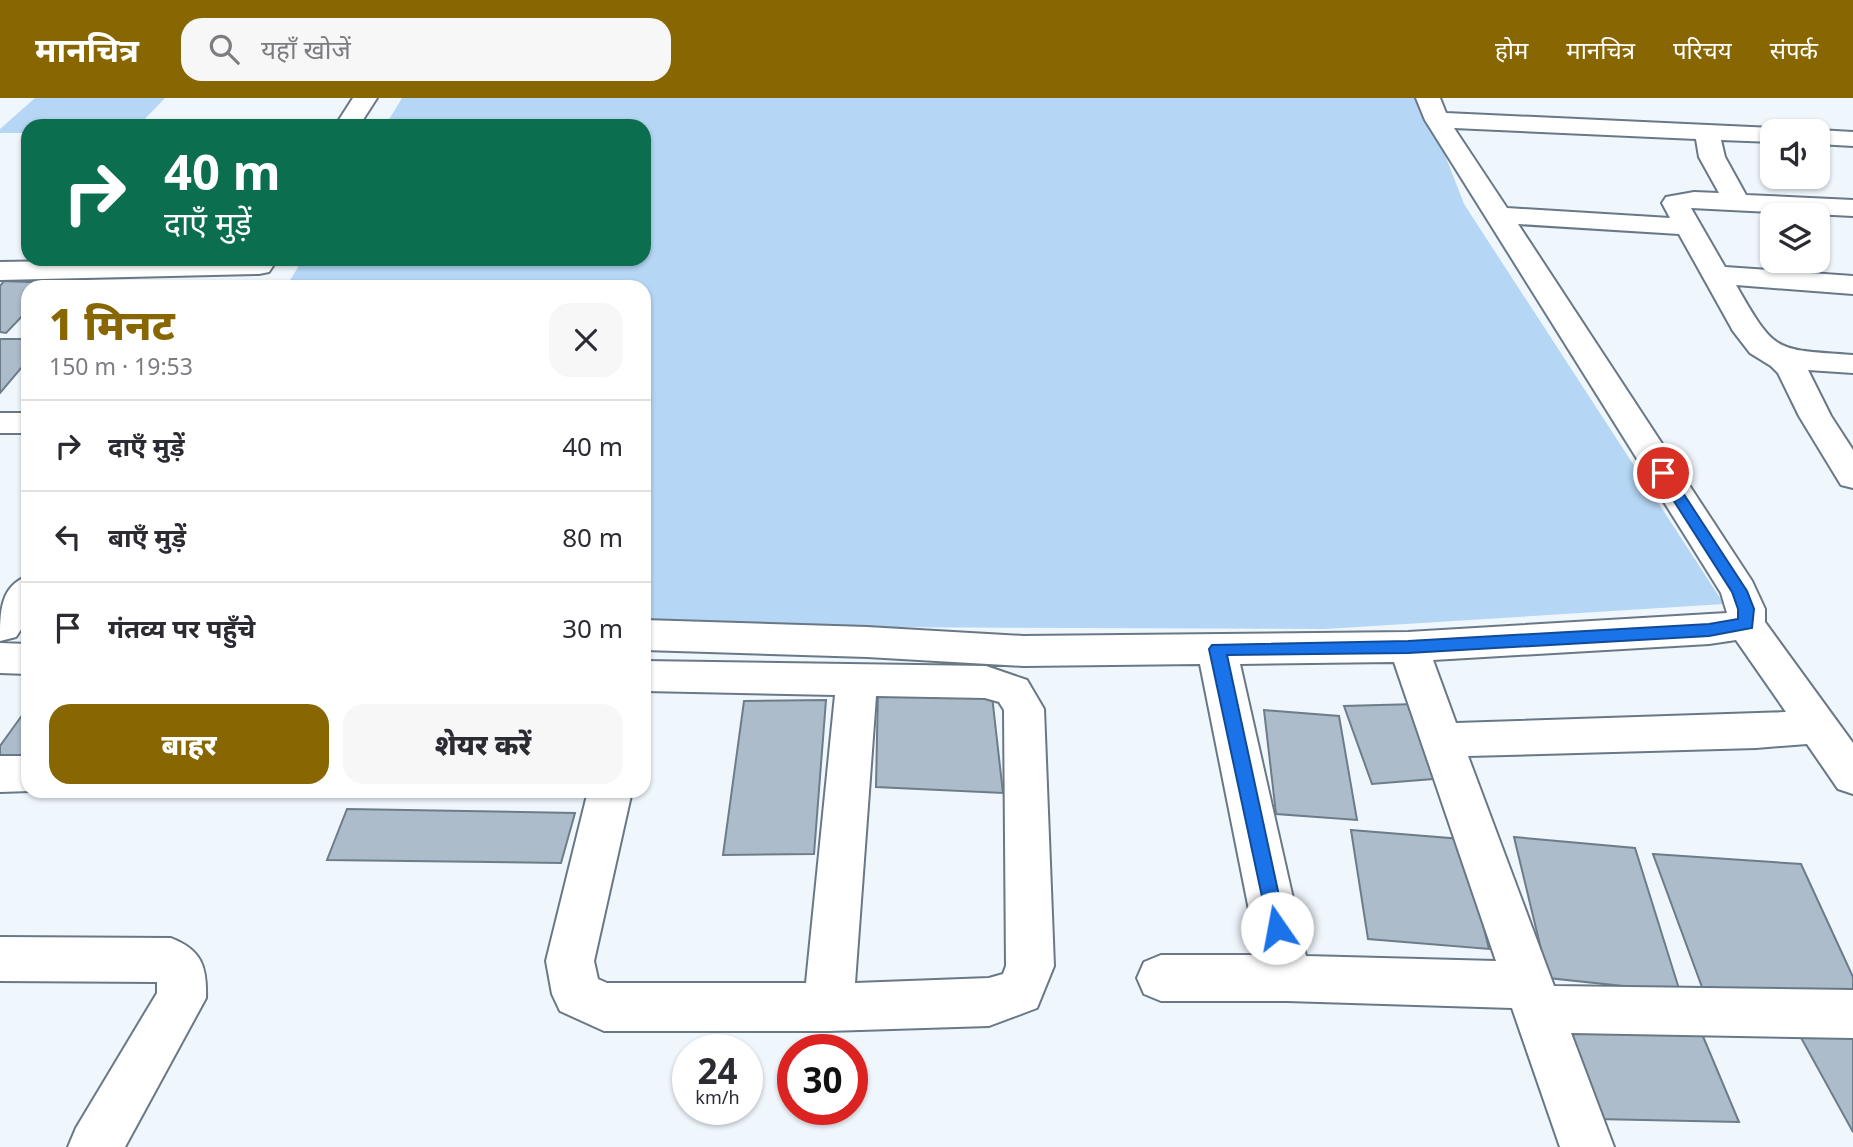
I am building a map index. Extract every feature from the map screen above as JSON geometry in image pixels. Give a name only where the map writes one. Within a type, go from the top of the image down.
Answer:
[{"type":"street","points":[[352,119],[365,98]]},
{"type":"street","points":[[1433,109],[1760,134]]},
{"type":"street","points":[[1433,109],[1497,215],[1739,591],[1746,609],[1746,624],[1853,776]]},
{"type":"street","points":[[1707,132],[1712,157],[1738,202]]},
{"type":"street","points":[[1830,138],[1853,139]]},
{"type":"street","points":[[1853,208],[1682,200],[1675,203],[1744,325],[1761,347],[1782,359],[1792,370],[1815,416],[1853,477]]},
{"type":"street","points":[[1497,215],[1690,227]]},
{"type":"street","points":[[0,271],[255,271]]},
{"type":"street","points":[[1717,275],[1853,285]]},
{"type":"street","points":[[1782,359],[1853,364]]},
{"type":"street","points":[[0,423],[21,423]]},
{"type":"street","points":[[21,606],[8,635],[21,651]]},
{"type":"street","points":[[651,635],[867,642],[1023,651],[1408,647],[1709,630],[1746,624]]},
{"type":"street","points":[[1408,647],[1587,1147]]},
{"type":"street","points":[[1217,649],[1287,978]]},
{"type":"street","points":[[608,798],[570,961],[577,993],[604,1007],[828,1007],[989,1002],[1020,992],[1030,966],[1024,709],[1013,691],[986,682],[651,676]]},
{"type":"street","points":[[828,1007],[857,681]]},
{"type":"street","points":[[1441,740],[1756,731],[1819,726]]},
{"type":"street","points":[[0,774],[21,774]]},
{"type":"street","points":[[0,959],[171,960],[182,974],[181,998],[95,1147]]},
{"type":"street","points":[[1161,978],[1287,978],[1534,998],[1572,1009],[1853,1014]]},
{"type":"shaded area","points":[[35,98],[165,98],[145,119],[21,119],[21,133],[0,133],[0,129]]},
{"type":"shaded area","points":[[402,98],[1423,98],[1464,204],[1724,604],[1325,629],[651,626],[651,280],[290,280],[299,266],[651,266],[651,119],[389,119]]},
{"type":"building","points":[[4,281],[21,282],[21,317],[6,333],[0,332],[0,286]]},
{"type":"building","points":[[0,339],[21,339],[21,368],[0,393]]},
{"type":"building","points":[[878,689],[992,696],[1003,793],[876,787]]},
{"type":"building","points":[[826,700],[814,854],[723,855],[744,701]]},
{"type":"building","points":[[1416,704],[1445,778],[1372,784],[1344,706]]},
{"type":"building","points":[[1264,710],[1339,716],[1357,820],[1276,814]]},
{"type":"building","points":[[21,717],[21,767],[0,766],[0,746]]},
{"type":"building","points":[[347,809],[575,813],[561,863],[327,860]]},
{"type":"building","points":[[1351,830],[1462,839],[1489,949],[1368,939]]},
{"type":"building","points":[[1514,837],[1635,848],[1680,992],[1548,978]]},
{"type":"building","points":[[1653,854],[1801,864],[1853,977],[1853,997],[1702,987]]},
{"type":"building","points":[[1563,1018],[1697,1022],[1739,1122],[1596,1119]]},
{"type":"building","points":[[1853,1032],[1853,1132],[1800,1036]]},
{"type":"route","points":[[1277,928],[1217,649],[1408,647],[1709,630],[1746,624],[1746,609],[1739,591],[1663,473]]}]
